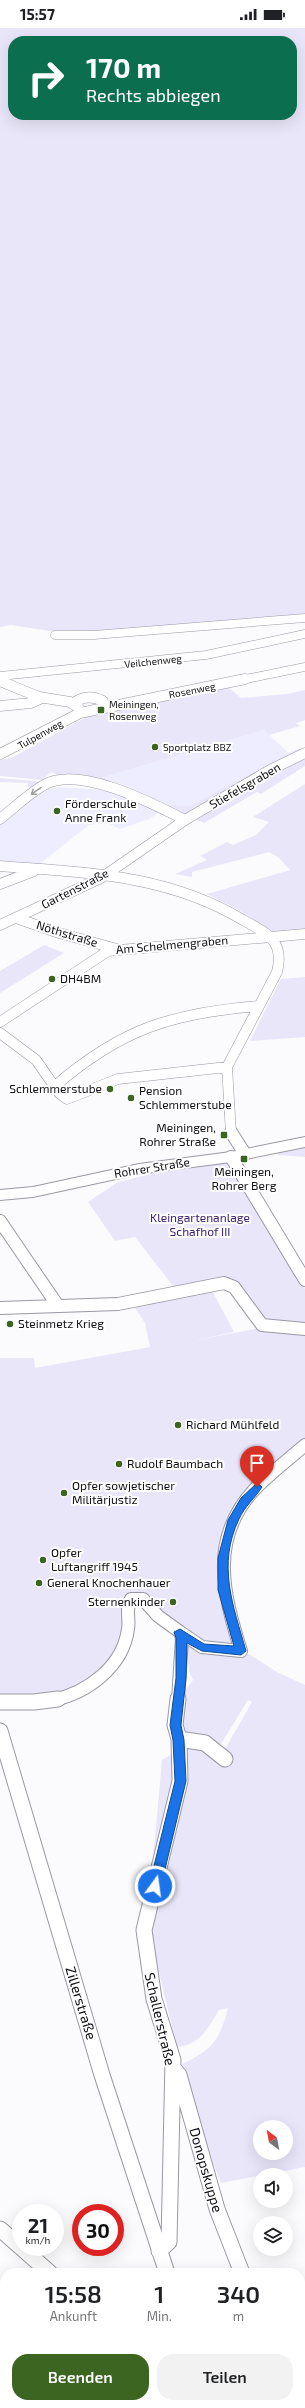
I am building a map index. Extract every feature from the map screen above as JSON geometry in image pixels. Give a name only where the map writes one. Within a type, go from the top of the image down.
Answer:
[{"type":"main road","name":"Rohrer Straße","points":[[2,1197],[33,1192],[139,1169],[238,1155],[305,1142]]},
{"type":"street","points":[[55,635],[94,634],[305,618]]},
{"type":"street","name":"Veilchenweg","points":[[0,676],[206,655],[305,634]]},
{"type":"street","name":"Rosenweg","points":[[80,713],[305,667]]},
{"type":"street","points":[[0,681],[42,698],[74,703],[79,708],[80,713]]},
{"type":"street","points":[[0,706],[31,703],[42,698]]},
{"type":"street","points":[[74,703],[83,698],[95,698],[103,701],[104,707]]},
{"type":"street","name":"Tulpenweg","points":[[0,754],[11,750],[80,713]]},
{"type":"street","name":"Stiefelsgraben","points":[[185,820],[305,753]]},
{"type":"street","points":[[0,819],[37,789],[50,782],[77,781],[107,786],[167,810],[185,820]]},
{"type":"street","name":"Gartenstraße","points":[[0,925],[105,876],[185,820]]},
{"type":"street","points":[[0,866],[133,878],[180,889],[242,919],[270,937],[281,953],[281,960],[277,972],[227,1067],[231,1134],[238,1155],[305,1280]]},
{"type":"street","points":[[0,884],[39,870]]},
{"type":"street","name":"Nöthstraße","points":[[16,918],[58,933],[118,949]]},
{"type":"street","name":"Am Schelmengraben","points":[[0,1022],[108,952],[118,949],[305,934]]},
{"type":"street","points":[[55,1086],[77,1065],[98,1050],[143,1028],[170,1018],[202,1011],[258,1006]]},
{"type":"street","points":[[0,1032],[42,1066],[59,1094],[67,1099],[118,1078],[227,1067]]},
{"type":"street","points":[[0,1221],[58,1306]]},
{"type":"street","points":[[0,1308],[118,1304],[224,1283],[234,1287],[262,1325],[305,1329]]},
{"type":"street","points":[[0,1702],[28,1703],[63,1699],[94,1685],[110,1668],[122,1647],[129,1623],[127,1606],[131,1599],[143,1599],[158,1616],[202,1648],[241,1651],[228,1612],[222,1578],[228,1533],[236,1513],[249,1495],[305,1445]]},
{"type":"street","name":"Schallerstraße","points":[[159,2251],[169,2242],[173,2060],[163,2033],[154,1998],[147,1962],[144,1930],[180,1781],[179,1740],[175,1725],[181,1678],[182,1638],[180,1632]]},
{"type":"street","name":"Zillerstraße","points":[[0,1731],[102,2075],[165,2268]]},
{"type":"street","points":[[179,1740],[212,1745],[225,1759]]},
{"type":"street","name":"Donopskuppe","points":[[173,2068],[179,2074],[217,2209],[240,2268]]},
{"type":"street","points":[[0,2229],[44,2268]]},
{"type":"shaded area","points":[[264,730],[290,754],[190,806],[160,804],[114,783],[94,780]]},
{"type":"shaded area","points":[[61,787],[103,790],[140,804],[143,803],[160,812],[149,819],[120,829],[107,823],[89,825],[37,866],[0,863],[0,822],[32,796],[37,797],[48,789]]},
{"type":"green space","points":[[0,28],[305,28],[305,617],[120,632],[56,632],[11,625],[0,627]]},
{"type":"green space","points":[[228,687],[241,698],[287,694],[305,690],[305,720],[296,723],[300,726],[269,735],[264,730],[94,780],[59,776],[51,772],[42,780],[0,776],[0,760],[11,758],[92,714]]},
{"type":"green space","points":[[305,748],[305,766],[261,794],[257,792],[204,823],[160,804],[190,806],[295,750]]},
{"type":"green space","points":[[0,778],[35,781],[39,783],[36,787],[28,787],[28,783],[0,782]]},
{"type":"green space","points":[[305,784],[305,931],[271,932],[237,909],[207,894],[290,870],[279,858],[269,852],[192,872],[192,877],[175,874],[207,860],[200,856],[227,842],[233,845],[256,835],[269,822],[253,817]]},
{"type":"green space","points":[[44,945],[64,953],[0,993],[0,971]]},
{"type":"green space","points":[[305,977],[305,1037],[250,1041],[281,979]]},
{"type":"green space","points":[[305,1147],[305,1157],[278,1155],[277,1152]]},
{"type":"green space","name":"Kleingartenanlage Schafhof III","points":[[230,1162],[305,1289],[305,1326],[267,1324],[234,1283],[208,1283],[234,1332],[197,1340],[260,1328],[305,1331],[305,1442],[259,1481],[219,1564],[221,1595],[234,1647],[202,1646],[137,1593],[116,1652],[105,1667],[73,1691],[0,1698],[0,1358],[34,1358],[35,1368],[150,1347],[145,1323],[133,1305],[180,1295],[135,1237],[115,1241],[88,1202],[118,1182],[152,1174]]},
{"type":"green space","points":[[187,1643],[220,1654],[249,1654],[277,1672],[305,1685],[305,2167],[293,2169],[293,2168],[253,2168],[253,2177],[221,2183],[206,2145],[182,2064],[201,2054],[213,2043],[222,2028],[228,2008],[219,2010],[207,2029],[192,2043],[177,2047],[152,1944],[153,1916],[141,1907],[153,1860],[162,1760],[187,1745],[225,1749],[252,1702],[248,1700],[221,1744],[180,1732],[181,1696],[193,1680],[189,1671]]},
{"type":"place","name":"Meiningen, Rosenweg","points":[[101,710]]},
{"type":"place","name":"Sportplatz BBZ","points":[[155,747]]},
{"type":"place","name":"Förderschule Anne Frank","points":[[57,811]]},
{"type":"place","name":"DH4BM","points":[[52,979]]},
{"type":"place","name":"Schlemmerstube","points":[[110,1089]]},
{"type":"place","name":"Pension Schlemmerstube","points":[[131,1098]]},
{"type":"place","name":"Meiningen, Rohrer Straße","points":[[224,1135]]},
{"type":"place","name":"Meiningen, Rohrer Berg","points":[[244,1159]]},
{"type":"place","name":"Steinmetz Krieg","points":[[10,1324]]},
{"type":"place","name":"Richard Mühlfeld","points":[[178,1425]]},
{"type":"place","name":"Rudolf Baumbach","points":[[119,1464]]},
{"type":"place","name":"Opfer sowjetischer Militärjustiz","points":[[64,1493]]},
{"type":"place","name":"Opfer Luftangriff 1945","points":[[43,1560]]},
{"type":"place","name":"General Knochenhauer","points":[[39,1583]]},
{"type":"place","name":"Sternenkinder","points":[[173,1602]]},
{"type":"route","points":[[155,1886],[180,1781],[179,1740],[175,1725],[181,1678],[182,1638],[180,1632],[202,1648],[241,1651],[228,1612],[223,1590],[223,1558],[228,1533],[233,1520],[245,1500],[257,1487]]}]
